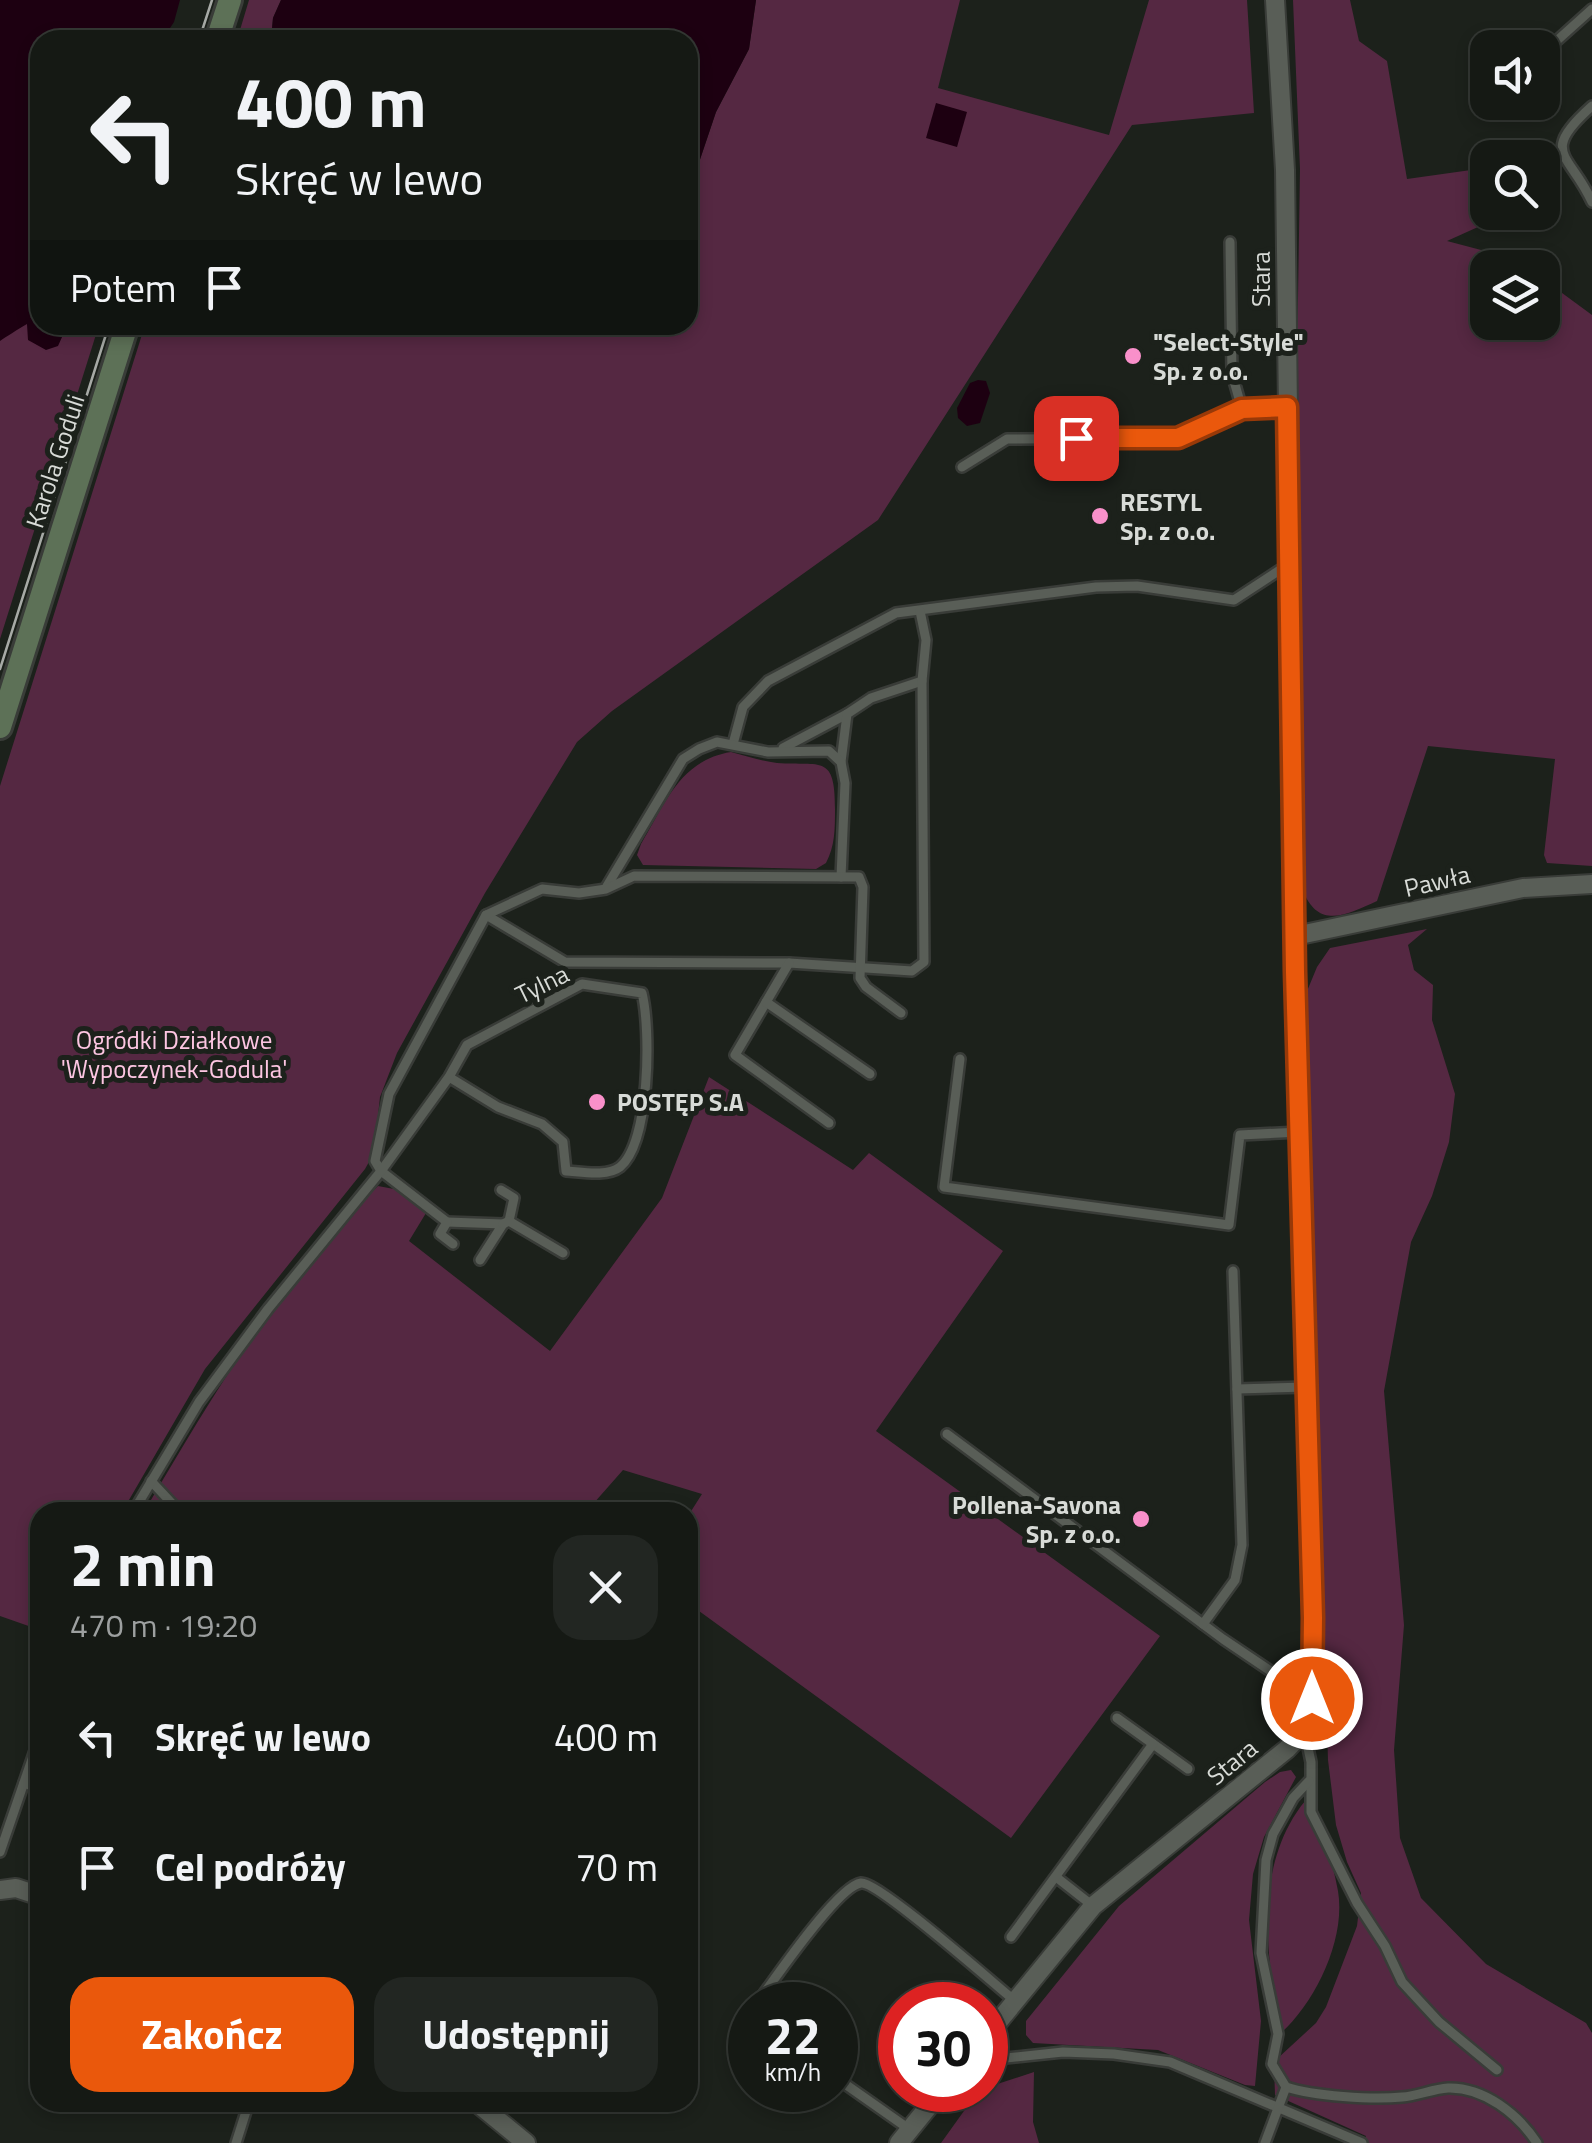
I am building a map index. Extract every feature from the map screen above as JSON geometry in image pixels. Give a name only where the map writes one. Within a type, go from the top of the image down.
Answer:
[{"type":"main road","points":[[220,30],[230,0]]},
{"type":"main road","name":"Karola Goduli","points":[[0,727],[124,335]]},
{"type":"street","name":"Stara","points":[[1008,2008],[1093,1906],[1287,1750],[1304,1731],[1312,1699],[1295,936],[1285,170],[1276,0]]},
{"type":"street","name":"Pawła","points":[[1295,936],[1524,888],[1592,884]]},
{"type":"street","points":[[0,1890],[16,1888],[30,1893]]},
{"type":"street","points":[[488,2112],[526,2143]]},
{"type":"street","points":[[904,2136],[924,2112]]},
{"type":"lane","points":[[1560,38],[1592,9]]},
{"type":"lane","points":[[1592,106],[1570,125],[1563,138],[1563,156],[1592,202]]},
{"type":"lane","points":[[1230,242],[1232,374],[1242,409]]},
{"type":"lane","points":[[962,467],[1007,439],[1178,438],[1242,409],[1287,407]]},
{"type":"lane","points":[[733,744],[743,708],[768,680],[896,614],[1096,587],[1137,586],[1234,600],[1289,564]]},
{"type":"lane","points":[[486,915],[565,962],[788,963],[912,972],[924,962],[922,681],[926,640],[920,611]]},
{"type":"lane","points":[[776,752],[870,698],[922,681]]},
{"type":"lane","points":[[842,877],[845,783],[841,762],[847,714]]},
{"type":"lane","points":[[606,888],[683,759],[717,742],[776,752],[829,752],[841,762]]},
{"type":"lane","points":[[563,1253],[506,1222],[448,1222],[381,1171],[376,1160],[389,1094],[486,915],[542,890],[579,893],[606,888],[634,876],[859,878],[859,968],[866,987],[901,1013]]},
{"type":"lane","points":[[788,963],[735,1055],[829,1123]]},
{"type":"lane","name":"Tylna","points":[[138,1502],[199,1402],[381,1171],[449,1077],[467,1045],[582,984],[642,993],[646,1008],[646,1087],[634,1145],[620,1167],[602,1173],[566,1171],[563,1142],[542,1124],[498,1107],[449,1077]]},
{"type":"lane","points":[[766,1002],[870,1074]]},
{"type":"lane","points":[[960,1059],[944,1188],[1229,1225],[1240,1136],[1299,1132]]},
{"type":"lane","points":[[480,1260],[506,1222],[514,1198],[501,1190]]},
{"type":"lane","points":[[448,1222],[440,1234],[453,1244]]},
{"type":"lane","points":[[1203,1624],[1235,1580],[1242,1545],[1233,1271]]},
{"type":"lane","points":[[1237,1389],[1306,1387]]},
{"type":"lane","points":[[948,1434],[1203,1624],[1312,1699]]},
{"type":"lane","points":[[151,1481],[171,1502]]},
{"type":"lane","points":[[1117,1718],[1188,1769]]},
{"type":"lane","points":[[1304,1731],[1311,1762],[1311,1812],[1357,1903],[1385,1946],[1402,1982],[1439,2022],[1497,2070]]},
{"type":"lane","points":[[1012,1938],[1154,1744]]},
{"type":"lane","points":[[0,1852],[30,1765]]},
{"type":"lane","points":[[1309,1781],[1293,1798],[1273,1834],[1266,1860],[1261,1953],[1277,2019],[1272,2064],[1286,2087],[1301,2092],[1375,2098],[1451,2088],[1473,2091],[1514,2116],[1537,2143]]},
{"type":"lane","points":[[24,1783],[30,1785]]},
{"type":"lane","points":[[1056,1876],[1093,1906]]},
{"type":"lane","points":[[773,1982],[829,1908],[848,1888],[860,1883],[871,1884],[1014,2000]]},
{"type":"lane","points":[[1008,2058],[1063,2052],[1141,2056],[1170,2062],[1362,2143]]},
{"type":"lane","points":[[1265,2143],[1286,2087]]},
{"type":"lane","points":[[858,2097],[904,2136]]},
{"type":"lane","points":[[236,2143],[246,2112]]},
{"type":"green space","points":[[249,0],[281,0],[272,30],[240,30]]},
{"type":"green space","name":"Ogródki Działkowe 'Wypoczynek-Godula'","points":[[756,0],[960,0],[938,88],[1109,135],[1149,0],[1247,0],[1254,113],[1132,125],[878,520],[612,711],[577,742],[485,893],[397,1053],[380,1097],[374,1153],[365,1169],[205,1369],[128,1502],[30,1502],[30,1626],[0,1616],[0,786],[142,335],[698,335],[698,165],[716,112],[749,49]]},
{"type":"green space","points":[[1293,0],[1350,0],[1359,41],[1387,61],[1407,179],[1470,170],[1471,230],[1447,241],[1481,250],[1470,250],[1470,340],[1560,340],[1560,291],[1592,315],[1592,866],[1547,863],[1544,855],[1555,759],[1428,746],[1377,901],[1345,914],[1326,915],[1318,912],[1304,893],[1296,426],[1300,169]]},
{"type":"green space","points":[[0,294],[30,317],[30,335],[96,335],[0,639]]},
{"type":"green space","points":[[731,752],[777,763],[815,764],[829,771],[835,823],[826,863],[816,869],[643,865],[637,855],[641,844],[676,786],[699,764]]},
{"type":"green space","points":[[1427,929],[1408,945],[1414,970],[1433,985],[1432,1020],[1455,1094],[1449,1142],[1432,1196],[1411,1242],[1384,1391],[1404,1625],[1394,1750],[1400,1838],[1421,1898],[1486,1964],[1586,2023],[1592,2033],[1592,2143],[1363,2143],[1366,2136],[1275,2095],[1274,2066],[1278,2058],[1316,2023],[1326,2007],[1357,1926],[1361,1893],[1336,1825],[1328,1760],[1305,996],[1330,948]]},
{"type":"green space","points":[[709,1077],[853,1170],[869,1153],[1003,1251],[876,1431],[1160,1636],[1011,1838],[698,1610],[697,1502],[702,1494],[623,1470],[595,1502],[150,1502],[222,1383],[279,1300],[378,1186],[394,1189],[426,1213],[409,1241],[550,1351],[662,1198]]},
{"type":"green space","points":[[1291,1770],[1296,1777],[1264,1837],[1253,1874],[1249,1920],[1261,2021],[1255,2086],[1158,2050],[1033,2043],[1026,2035],[1026,2021],[1119,1906],[1265,1782]]},
{"type":"green space","points":[[1314,1791],[1338,1891],[1337,1929],[1317,1987],[1281,2033],[1268,1941],[1270,1887],[1284,1836]]},
{"type":"green space","points":[[1034,2072],[1033,2122],[1039,2143],[941,2143],[963,2112],[1008,2112],[1008,2081]]},
{"type":"shaded area","points":[[0,0],[180,0],[169,30],[30,30],[30,335],[63,335],[58,346],[46,350],[28,340],[27,324],[0,341]]},
{"type":"shaded area","points":[[281,0],[756,0],[749,49],[716,112],[698,165],[698,30],[272,30]]},
{"type":"shaded area","points":[[936,103],[967,112],[957,147],[926,138]]},
{"type":"shaded area","points":[[986,381],[990,393],[980,423],[967,426],[958,418],[957,408],[970,383]]},
{"type":"tram line","points":[[202,30],[212,0]]},
{"type":"tram line","points":[[0,669],[106,335]]},
{"type":"place","name":"\"Select-Style\" Sp. z o.o.","points":[[1133,356]]},
{"type":"place","name":"RESTYL Sp. z o.o.","points":[[1100,516]]},
{"type":"place","name":"POSTĘP S.A","points":[[597,1102]]},
{"type":"place","name":"Pollena-Savona Sp. z o.o.","points":[[1141,1519]]},
{"type":"route","points":[[1076,438],[1178,438],[1242,409],[1287,407],[1312,1699]]}]
